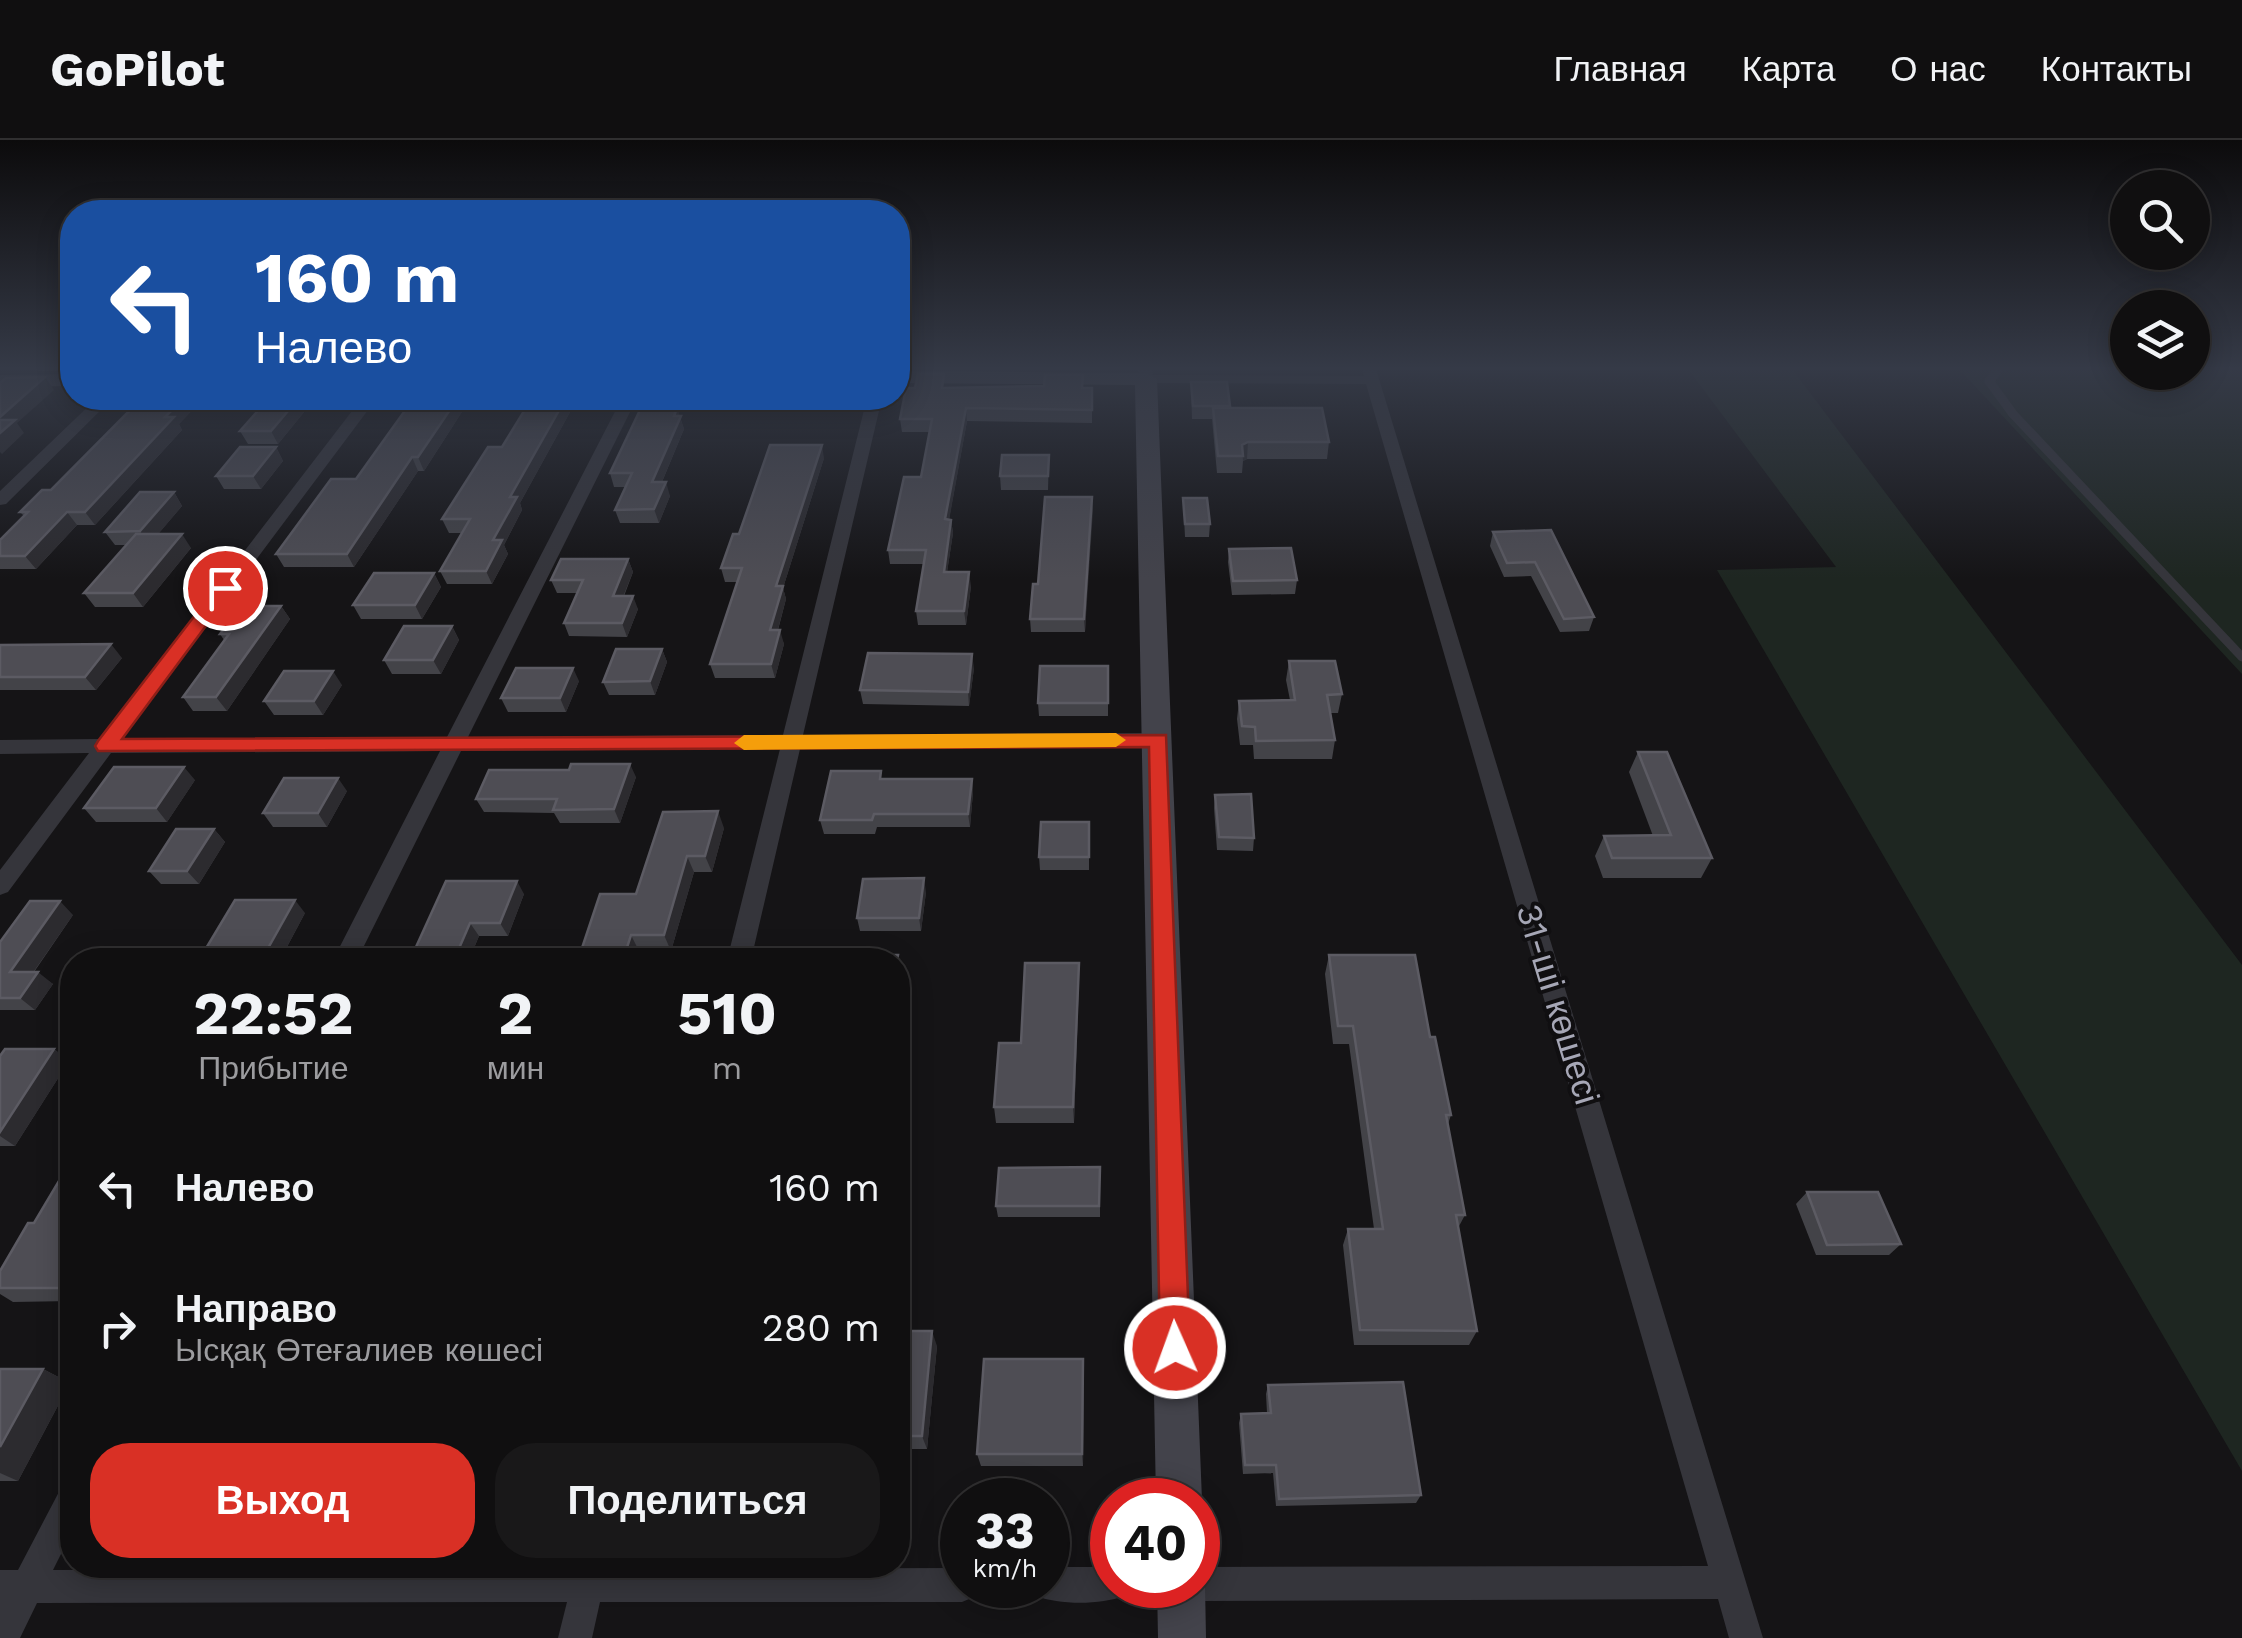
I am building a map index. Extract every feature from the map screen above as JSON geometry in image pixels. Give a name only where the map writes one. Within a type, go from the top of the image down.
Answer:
[{"type":"street","points":[[0,500],[63,439]]},
{"type":"street","points":[[0,886],[338,439]]},
{"type":"street","points":[[351,948],[608,439]]},
{"type":"street","points":[[742,948],[865,439]]},
{"type":"street","points":[[1148,439],[1178,1478]]},
{"type":"street","name":"31-ші көшесі","points":[[1389,439],[1746,1638]]},
{"type":"street","points":[[0,747],[1159,740]]},
{"type":"street","points":[[2,1638],[14,1587],[60,1517]]},
{"type":"street","points":[[14,1587],[446,1578]]},
{"type":"street","points":[[575,1638],[589,1578]]},
{"type":"street","points":[[714,1578],[940,1583]]},
{"type":"street","points":[[1220,1584],[1730,1582]]},
{"type":"street","points":[[1181,1608],[1182,1638]]},
{"type":"lane","points":[[2036,439],[2242,657]]},
{"type":"shaded area","points":[[1740,439],[1845,439],[2242,965],[2242,1471],[1717,570],[1836,567]]},
{"type":"shaded area","points":[[2024,439],[2242,439],[2242,674]]},
{"type":"building","points":[[102,439],[153,439],[85,512],[67,512],[25,556],[0,556],[0,540],[28,512],[20,512],[42,490],[51,490]]},
{"type":"building","points":[[385,439],[430,439],[418,457],[412,457],[347,554],[276,554],[331,479],[356,479]]},
{"type":"building","points":[[507,439],[543,439],[510,497],[517,497],[493,540],[502,540],[486,571],[440,571],[470,519],[442,519],[488,447],[502,447]]},
{"type":"building","points":[[626,439],[671,439],[652,482],[666,482],[654,509],[615,510],[632,473],[610,473]]},
{"type":"building","points":[[928,439],[960,439],[945,519],[951,520],[944,572],[969,572],[964,611],[916,611],[926,550],[888,550],[904,477],[921,477]]},
{"type":"building","points":[[1216,439],[1328,439],[1329,442],[1248,442],[1242,445],[1243,456],[1218,456]]},
{"type":"building","points":[[770,445],[822,445],[776,586],[783,586],[770,630],[780,630],[771,664],[710,664],[742,568],[721,568],[733,534],[739,534]]},
{"type":"building","points":[[240,447],[276,447],[253,476],[216,476]]},
{"type":"building","points":[[1002,455],[1049,455],[1048,476],[1000,476]]},
{"type":"building","points":[[140,492],[174,492],[140,531],[105,532]]},
{"type":"building","points":[[1045,497],[1092,497],[1084,619],[1030,619],[1033,584],[1038,584]]},
{"type":"building","points":[[1183,498],[1207,498],[1210,524],[1185,524]]},
{"type":"building","points":[[1551,530],[1594,617],[1564,619],[1535,562],[1507,563],[1493,532]]},
{"type":"building","points":[[136,534],[182,534],[133,593],[84,593]]},
{"type":"building","points":[[1291,548],[1297,580],[1233,581],[1229,549]]},
{"type":"building","points":[[561,559],[628,559],[613,596],[633,596],[622,623],[564,623],[583,580],[551,580]]},
{"type":"building","points":[[374,573],[434,573],[415,605],[353,605]]},
{"type":"building","points":[[241,606],[281,606],[216,697],[183,697],[229,634],[220,634]]},
{"type":"building","points":[[404,626],[452,626],[433,660],[384,660]]},
{"type":"building","points":[[111,644],[85,677],[0,677],[0,645]]},
{"type":"building","points":[[616,649],[662,649],[650,681],[603,682]]},
{"type":"building","points":[[868,653],[972,654],[968,692],[860,690]]},
{"type":"building","points":[[1289,661],[1335,661],[1342,694],[1327,695],[1335,740],[1256,741],[1255,727],[1242,726],[1239,701],[1295,700]]},
{"type":"building","points":[[1040,666],[1108,666],[1108,703],[1038,703]]},
{"type":"building","points":[[516,668],[573,668],[560,698],[501,698]]},
{"type":"building","points":[[284,671],[333,671],[314,701],[264,701]]},
{"type":"building","points":[[1638,752],[1667,752],[1712,858],[1612,858],[1604,836],[1671,835]]},
{"type":"building","points":[[571,764],[630,764],[614,809],[553,810],[557,799],[476,799],[489,770],[569,770]]},
{"type":"building","points":[[114,767],[184,767],[156,808],[84,808]]},
{"type":"building","points":[[831,771],[881,771],[880,779],[972,779],[968,814],[874,814],[872,820],[820,820]]},
{"type":"building","points":[[284,778],[338,778],[318,813],[263,813]]},
{"type":"building","points":[[1251,794],[1254,838],[1219,837],[1215,795]]},
{"type":"building","points":[[718,811],[705,856],[687,856],[664,935],[631,935],[627,948],[582,948],[600,894],[636,894],[663,812]]},
{"type":"building","points":[[1041,822],[1089,822],[1089,857],[1039,857]]},
{"type":"building","points":[[176,829],[214,829],[187,871],[149,871]]},
{"type":"building","points":[[924,878],[919,918],[857,918],[863,879]]},
{"type":"building","points":[[446,881],[517,881],[500,923],[470,923],[459,948],[416,948]]},
{"type":"building","points":[[235,900],[295,900],[268,948],[206,948]]},
{"type":"building","points":[[30,901],[60,901],[10,972],[38,972],[20,998],[0,998],[0,942]]},
{"type":"building","points":[[1329,955],[1415,955],[1430,1037],[1435,1037],[1451,1115],[1446,1115],[1465,1215],[1456,1215],[1477,1331],[1360,1330],[1348,1229],[1383,1229],[1353,1026],[1338,1026]]},
{"type":"building","points":[[1025,963],[1079,963],[1073,1107],[994,1107],[999,1043],[1021,1043]]},
{"type":"building","points":[[5,1049],[54,1049],[0,1132],[0,1056]]},
{"type":"building","points":[[1100,1167],[1099,1206],[996,1206],[999,1168]]},
{"type":"building","points":[[60,1179],[60,1288],[0,1288],[0,1271],[28,1223],[34,1223]]},
{"type":"building","points":[[1807,1192],[1878,1192],[1901,1244],[1827,1245]]},
{"type":"building","points":[[910,1331],[932,1331],[922,1436],[910,1436]]},
{"type":"building","points":[[984,1359],[1083,1359],[1082,1454],[977,1454]]},
{"type":"building","points":[[0,1369],[43,1369],[0,1447]]},
{"type":"building","points":[[1403,1382],[1421,1495],[1279,1499],[1276,1465],[1245,1465],[1241,1414],[1271,1413],[1268,1385]]},
{"type":"slow traffic","points":[[744,743],[1116,740]]},
{"type":"route","points":[[225,588],[106,746],[1159,740],[1175,1348]]}]
